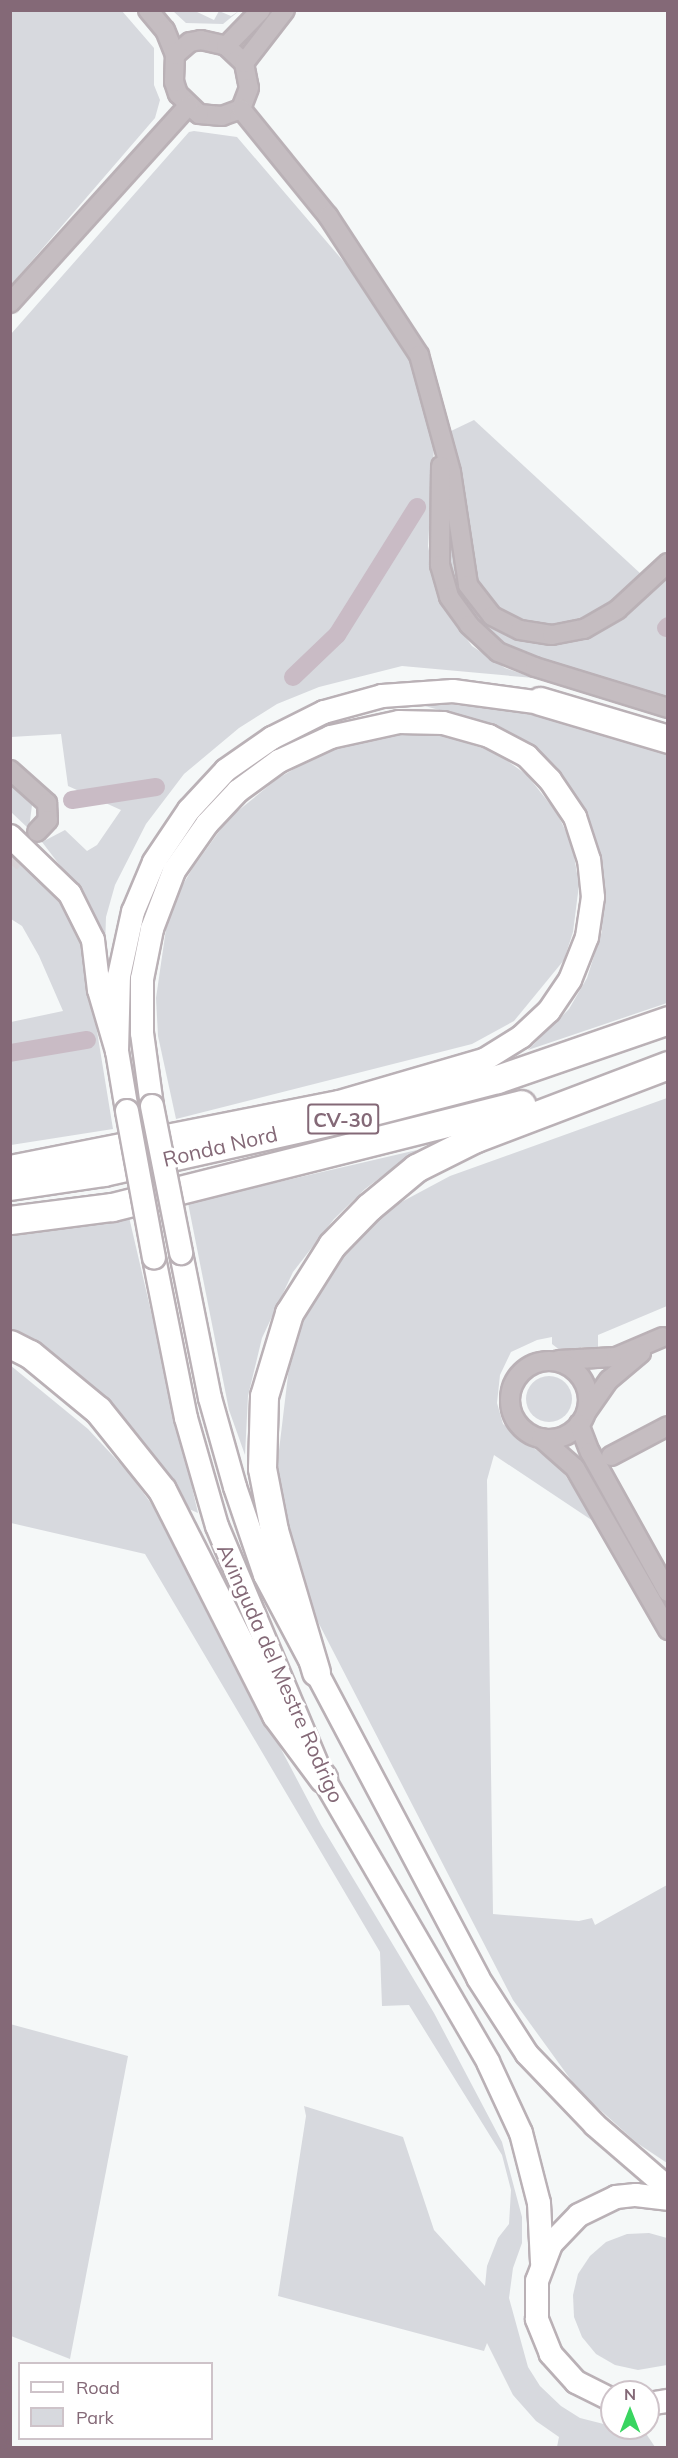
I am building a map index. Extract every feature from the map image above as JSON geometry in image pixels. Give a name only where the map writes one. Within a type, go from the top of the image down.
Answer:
[{"type":"highway","points":[[540,701],[668,739]]},
{"type":"highway","name":"Ronda Nord","points":[[10,1186],[104,1172],[342,1119],[497,1079],[668,1020]]},
{"type":"highway","points":[[316,1672],[277,1541],[262,1468],[264,1396],[289,1313],[332,1245],[369,1207],[416,1168],[476,1138],[668,1063]]},
{"type":"highway","name":"Ronda Nord","points":[[10,1220],[123,1204],[463,1120],[668,1063]]},
{"type":"highway","points":[[10,1344],[30,1354],[98,1410],[162,1490],[276,1715],[323,1778]]},
{"type":"main road","points":[[117,1051],[119,976],[133,912],[154,862],[189,810],[226,770],[272,738],[324,712],[382,696],[453,691],[540,701],[668,730]]},
{"type":"main road","name":"Avinguda del Mestre Rodrigo","points":[[16,1165],[339,1102],[484,1060],[521,1037],[549,1011],[570,980],[587,938],[593,897],[589,860],[575,817],[550,780],[527,756],[489,736],[443,723],[399,722],[331,737],[279,761],[238,791],[207,824],[174,871],[152,929],[142,979],[142,1033],[152,1106],[181,1253],[210,1398],[235,1487],[265,1575],[478,1978],[527,2054],[595,2125],[668,2188]]},
{"type":"main road","points":[[10,836],[70,894],[93,940],[99,990],[117,1051]]},
{"type":"main road","name":"Avinguda del Mestre Rodrigo","points":[[117,1051],[154,1258],[186,1418],[217,1526],[323,1778],[488,2062],[521,2133],[539,2203],[542,2262]]},
{"type":"main road","points":[[600,2394],[576,2382],[551,2354],[540,2328],[535,2300],[542,2262],[564,2228],[597,2204],[636,2195],[668,2199]]},
{"type":"street","points":[[148,10],[165,30],[175,55],[174,82],[188,106],[211,116],[241,109]]},
{"type":"street","points":[[226,46],[261,10]]},
{"type":"street","points":[[244,63],[285,10]]},
{"type":"street","points":[[165,30],[190,42]]},
{"type":"street","points":[[175,55],[190,42],[201,40],[226,46],[244,63],[249,88],[241,109]]},
{"type":"street","points":[[10,303],[188,106]]},
{"type":"street","points":[[241,109],[328,216],[419,355],[451,472],[468,585],[492,616],[520,630],[552,635],[584,629],[618,609],[668,562]]},
{"type":"street","points":[[440,434],[440,565],[449,597],[469,625],[498,652],[535,667],[668,708]]},
{"type":"street","points":[[10,770],[36,790],[50,810],[48,820],[37,832]]},
{"type":"street","points":[[665,1336],[616,1357],[537,1362],[521,1372],[511,1389],[509,1402],[519,1425],[541,1438],[575,1468],[668,1630]]},
{"type":"street","points":[[541,1438],[562,1437],[583,1418],[609,1380],[665,1336]]},
{"type":"street","points":[[550,1360],[562,1363],[581,1378],[586,1389],[583,1418],[590,1452],[668,1592]]},
{"type":"street","points":[[611,1456],[668,1426]]},
{"type":"green space","points":[[11,10],[122,11],[154,48],[154,85],[160,100],[155,118],[11,285]]},
{"type":"green space","points":[[173,11],[195,11],[214,20],[219,11],[231,16],[239,11],[223,24],[186,23]]},
{"type":"green space","points":[[189,132],[237,137],[362,283],[404,345],[420,387],[434,448],[428,546],[439,601],[472,646],[505,668],[534,678],[402,666],[319,687],[277,704],[239,728],[184,774],[146,824],[115,885],[106,917],[105,948],[91,906],[42,842],[65,830],[87,851],[97,845],[121,810],[68,786],[61,734],[11,737],[11,334]]},
{"type":"green space","points":[[474,420],[641,574],[618,598],[586,617],[548,626],[517,620],[493,605],[476,582],[451,431]]},
{"type":"green space","points":[[449,509],[454,552],[472,603],[565,641],[667,572],[667,701],[532,658],[508,647],[480,625],[458,599],[446,562]]},
{"type":"green space","points":[[447,704],[535,713],[667,747],[667,1003],[528,1050],[569,1009],[587,978],[602,931],[603,878],[596,844],[582,809],[520,740],[491,724],[421,705]]},
{"type":"green space","points":[[434,733],[495,752],[527,775],[557,813],[572,844],[579,885],[573,932],[564,960],[514,1021],[472,1044],[176,1119],[158,1036],[156,998],[166,929],[178,893],[192,869],[228,819],[277,779],[311,759],[347,744],[395,734]]},
{"type":"green space","points":[[10,778],[33,797],[29,829],[11,812]]},
{"type":"green space","points":[[11,845],[80,927],[113,1129],[11,1145],[11,1022],[63,1011],[39,956],[22,926],[11,919]]},
{"type":"green space","points":[[667,1098],[667,1306],[598,1335],[598,1347],[581,1347],[579,1354],[561,1351],[552,1344],[552,1337],[537,1340],[511,1352],[500,1375],[497,1403],[503,1424],[561,1469],[599,1525],[494,1455],[487,1480],[493,1914],[579,1921],[592,1918],[595,1925],[667,1885],[667,2163],[637,2143],[579,2091],[513,2000],[317,1620],[291,1545],[277,1467],[291,1350],[308,1312],[344,1255],[379,1214],[450,1176]]},
{"type":"green space","points":[[417,1150],[365,1189],[334,1219],[293,1272],[262,1338],[248,1396],[245,1455],[229,1410],[188,1203]]},
{"type":"green space","points":[[129,1217],[198,1513],[189,1509],[156,1461],[11,1334],[10,1234]]},
{"type":"green space","points":[[10,1365],[88,1429],[128,1472],[153,1506],[321,1825],[434,2013],[502,2142],[522,2217],[522,2243],[513,2268],[509,2298],[528,2367],[540,2386],[561,2406],[580,2418],[600,2423],[600,2440],[650,2440],[655,2447],[557,2447],[559,2437],[536,2421],[513,2395],[487,2343],[484,2351],[278,2296],[306,2116],[304,2106],[403,2137],[434,2230],[485,2286],[487,2266],[498,2238],[509,2224],[511,2190],[502,2155],[409,2005],[382,2006],[380,1952],[145,1554],[11,1523]]},
{"type":"green space","points":[[549,1376],[565,1383],[572,1399],[565,1415],[549,1422],[533,1415],[526,1399],[533,1383]]},
{"type":"green space","points":[[10,2024],[128,2056],[70,2359],[11,2336]]},
{"type":"green space","points":[[649,2233],[667,2238],[667,2365],[638,2370],[615,2365],[596,2354],[582,2337],[574,2317],[573,2295],[578,2274],[590,2256],[606,2242],[627,2234]]},
{"type":"waterway","points":[[293,677],[337,635],[417,507]]},
{"type":"waterway","points":[[72,800],[156,787]]},
{"type":"waterway","points":[[10,1053],[87,1040]]},
{"type":"tunnel","points":[[10,864],[30,840]]}]
